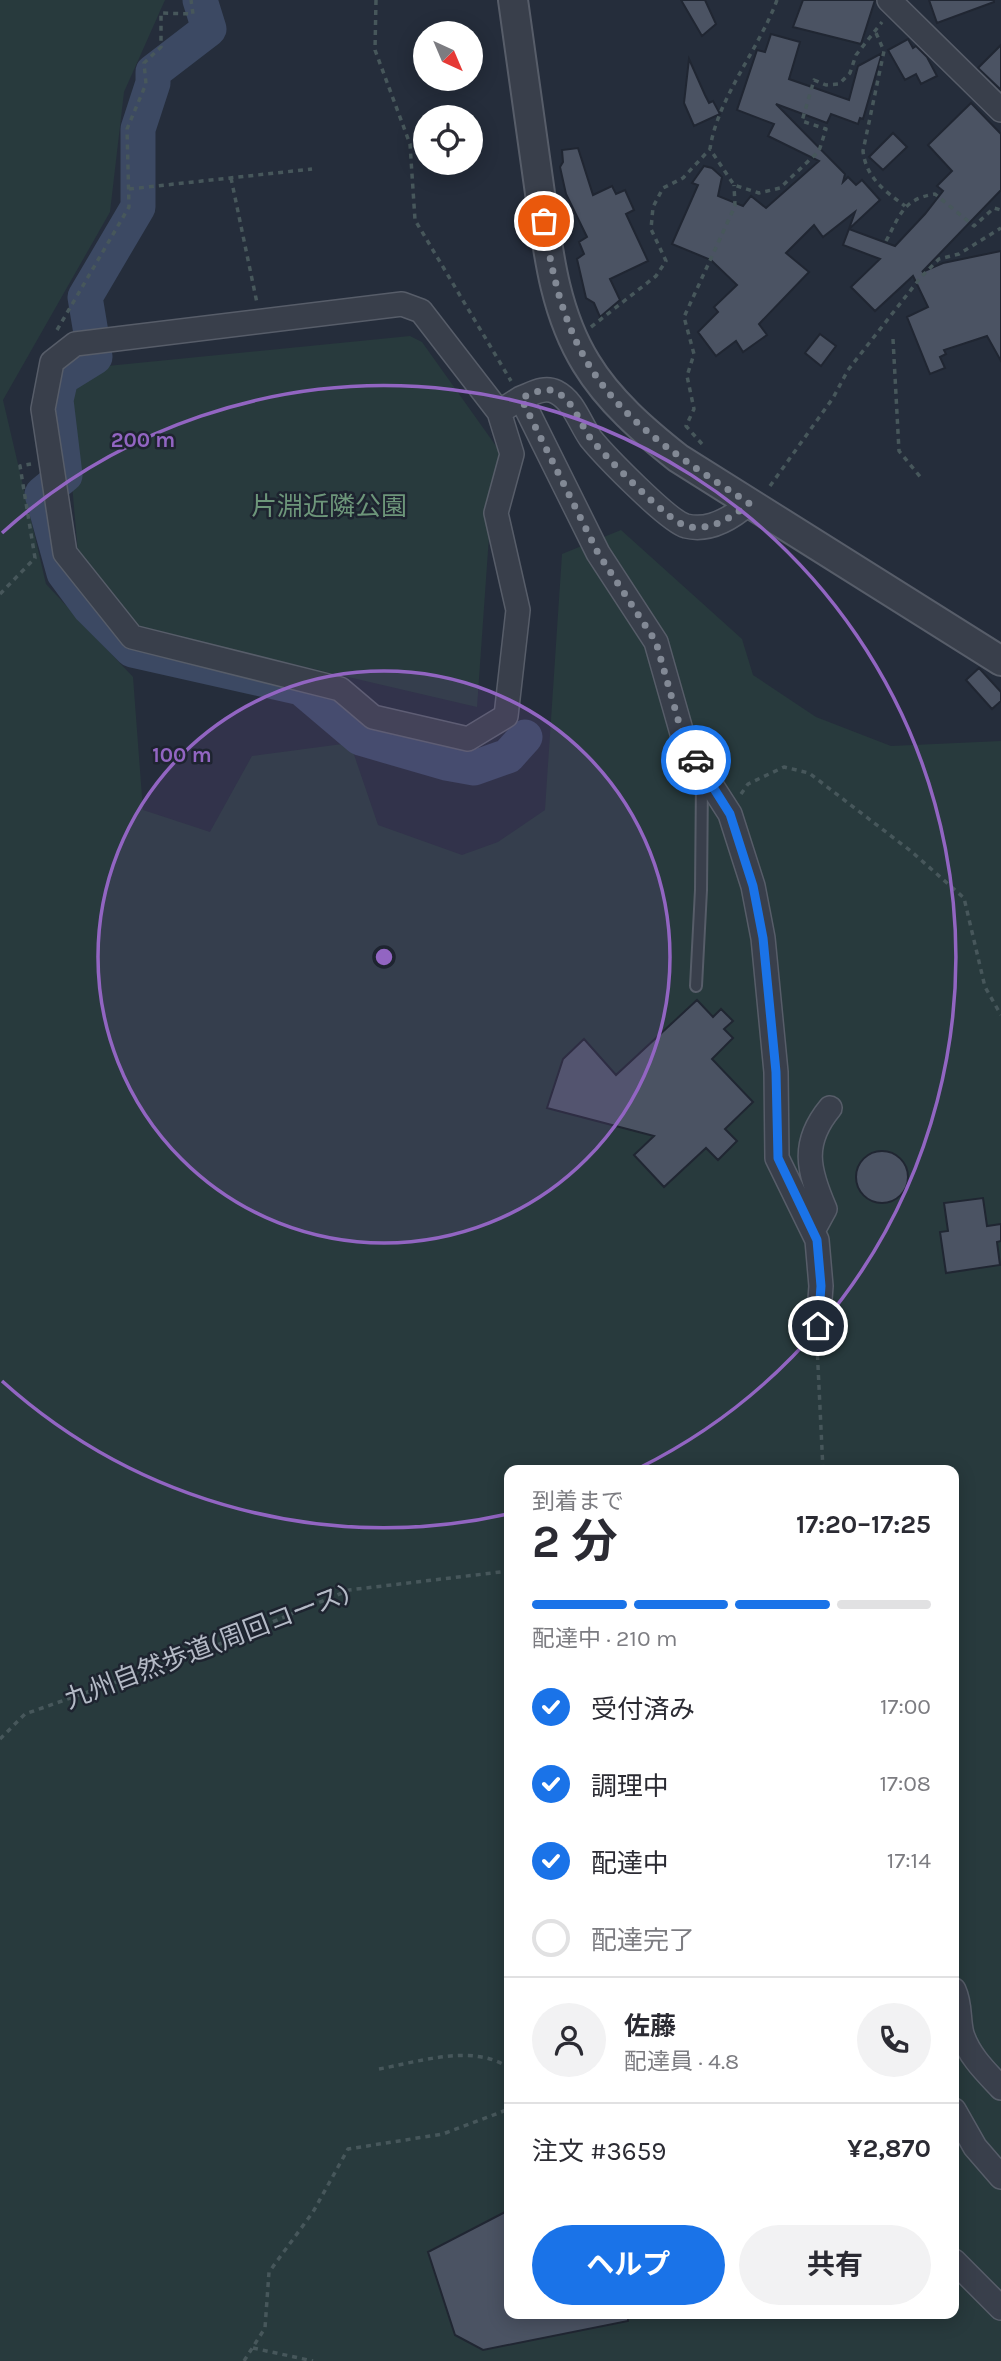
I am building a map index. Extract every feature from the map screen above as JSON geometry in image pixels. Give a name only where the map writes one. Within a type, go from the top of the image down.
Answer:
[{"type":"street","points":[[513,0],[552,277],[569,330],[586,363],[611,397],[650,436],[715,481],[759,494],[1001,661]]},
{"type":"street","points":[[896,8],[1001,110]]},
{"type":"street","points":[[402,304],[421,311],[499,412],[512,454],[496,513],[517,610],[506,716],[468,739],[373,717],[340,688],[132,637],[65,553],[43,409],[52,362],[75,344],[261,323],[402,304]]},
{"type":"street","points":[[499,412],[521,398],[546,389],[558,393],[572,407],[591,438],[619,468],[683,525],[700,527],[717,524],[734,516],[759,494]]},
{"type":"street","points":[[521,398],[598,553],[656,642],[685,744],[730,814],[753,886],[763,938],[776,1072],[778,1158],[813,1231],[821,1286],[818,1326]]},
{"type":"street","points":[[813,1231],[825,1209],[809,1156],[817,1124],[830,1108]]},
{"type":"street","points":[[959,2008],[962,2033],[970,2053],[1001,2088]]},
{"type":"street","points":[[959,2119],[975,2147],[1001,2177]]},
{"type":"street","points":[[959,2266],[1001,2308]]},
{"type":"lane","points":[[695,986],[701,890],[702,769]]},
{"type":"path","points":[[52,362],[47,347],[129,206],[127,129],[146,84],[144,63],[161,47],[161,13],[192,13],[191,0]]},
{"type":"path","points":[[376,0],[375,50],[410,144],[415,220],[521,398]]},
{"type":"path","points":[[569,330],[595,326],[656,276],[666,261],[651,229],[653,207],[663,188],[683,178],[710,149],[713,129],[763,35],[777,0]]},
{"type":"path","points":[[734,185],[758,193],[780,188],[819,150],[826,130],[802,121],[814,80],[826,85],[839,84],[850,73],[856,55],[876,33],[888,12],[896,8]]},
{"type":"path","points":[[876,33],[884,51],[863,151],[864,161],[875,182],[905,206]]},
{"type":"path","points":[[710,149],[734,185],[735,206],[684,317],[694,354],[687,376],[694,409],[686,426],[713,458],[715,481]]},
{"type":"path","points":[[129,189],[313,169]]},
{"type":"path","points":[[231,178],[261,323]]},
{"type":"path","points":[[886,241],[905,206],[920,196],[934,194],[974,226],[994,208],[1001,210]]},
{"type":"path","points":[[759,494],[833,398],[848,370],[921,277],[939,259],[959,254],[1001,228]]},
{"type":"path","points":[[893,339],[899,451],[922,479]]},
{"type":"path","points":[[0,594],[36,558],[20,466],[50,462]]},
{"type":"path","points":[[730,814],[748,784],[784,767],[808,773],[912,852],[964,898],[985,986],[1001,1015]]},
{"type":"path","points":[[818,1326],[823,1465]]},
{"type":"path","name":"九州自然歩道(周回コース)","points":[[0,1739],[24,1714],[193,1655],[349,1590],[504,1572]]},
{"type":"path","points":[[379,2069],[450,2056],[499,2061],[504,2064]]},
{"type":"path","points":[[244,2361],[265,2328],[270,2272],[313,2212],[348,2149],[443,2134],[504,2111]]},
{"type":"path","points":[[253,2348],[313,2361]]},
{"type":"green space","points":[[0,0],[165,0],[124,92],[110,212],[3,400],[46,584],[133,677],[143,810],[210,832],[252,756],[350,743],[378,825],[462,855],[498,842],[545,810],[562,554],[621,530],[742,639],[753,675],[816,717],[891,746],[1001,741],[1001,2361],[0,2361]]},
{"type":"green space","name":"片淵近隣公園","points":[[410,336],[422,342],[501,453],[491,508],[477,707],[139,628],[78,553],[65,404],[76,380],[97,367]]},
{"type":"building","points":[[681,0],[705,0],[716,24],[702,36]]},
{"type":"building","points":[[803,0],[875,0],[861,44],[793,27]]},
{"type":"building","points":[[929,0],[994,0],[994,2],[937,23]]},
{"type":"building","points":[[771,34],[800,42],[789,79],[849,100],[858,66],[882,53],[863,119],[860,118],[858,124],[831,114],[827,123],[776,104],[845,174],[843,182],[848,177],[856,185],[862,180],[880,200],[849,229],[855,212],[823,237],[814,225],[786,253],[809,272],[759,324],[767,335],[743,352],[736,341],[716,356],[698,332],[718,312],[714,307],[737,285],[711,260],[672,244],[698,185],[692,183],[704,166],[712,168],[722,177],[718,196],[743,206],[751,196],[766,208],[819,161],[768,136],[774,124],[737,110],[757,50],[765,52]]},
{"type":"building","points":[[908,39],[913,48],[916,46],[927,57],[937,76],[921,84],[916,74],[905,80],[888,50]]},
{"type":"building","points":[[1001,45],[1001,90],[978,68]]},
{"type":"building","points":[[689,59],[709,103],[713,101],[720,114],[694,126],[684,103]]},
{"type":"building","points":[[971,103],[1001,134],[1001,190],[922,272],[943,263],[1001,251],[1001,361],[987,336],[944,350],[946,354],[940,357],[945,368],[930,374],[907,317],[928,307],[913,276],[875,311],[851,287],[880,259],[843,245],[849,229],[895,246],[925,214],[943,191],[937,186],[952,171],[928,145]]},
{"type":"building","points":[[893,133],[907,147],[883,170],[869,157]]},
{"type":"building","points":[[578,148],[593,195],[612,186],[616,194],[625,190],[634,210],[626,214],[648,261],[610,279],[620,300],[600,317],[594,303],[586,298],[577,259],[584,254],[579,242],[587,237],[566,194],[560,167],[563,162],[562,150]]},
{"type":"building","points":[[820,334],[836,346],[821,366],[805,353]]},
{"type":"building","points":[[979,668],[1001,692],[1001,701],[992,709],[966,680]]},
{"type":"building","points":[[697,1000],[713,1017],[721,1009],[733,1021],[724,1029],[733,1038],[712,1059],[753,1102],[725,1129],[737,1141],[718,1160],[706,1148],[664,1187],[634,1155],[654,1136],[547,1108],[563,1059],[584,1039],[616,1075]]},
{"type":"building","points":[[882,1151],[901,1158],[908,1177],[901,1196],[882,1203],[863,1196],[856,1177],[863,1158]]},
{"type":"building","points":[[983,1198],[987,1226],[1001,1224],[1001,1241],[997,1242],[1000,1265],[946,1273],[940,1232],[948,1231],[944,1203]]},
{"type":"building","points":[[504,2213],[504,2319],[628,2321],[483,2350],[455,2335],[428,2252]]},
{"type":"waterway","points":[[200,0],[209,29],[153,72],[153,83],[138,129],[138,207],[85,297],[95,357],[61,378],[56,400],[65,475],[42,494],[64,573],[90,608],[132,650],[301,688],[360,738],[446,763],[474,768],[508,756],[525,737]]},
{"type":"way so far","points":[[544,221],[552,277],[569,330],[586,363],[611,397],[650,436],[678,458],[749,503],[734,516],[717,524],[700,527],[683,525],[619,468],[591,438],[572,407],[558,393],[546,389],[521,398],[598,553],[656,642],[674,712],[685,744],[696,760]]},
{"type":"route","points":[[696,760],[730,814],[753,886],[763,938],[776,1072],[778,1158],[817,1240],[821,1286],[818,1326]]}]
